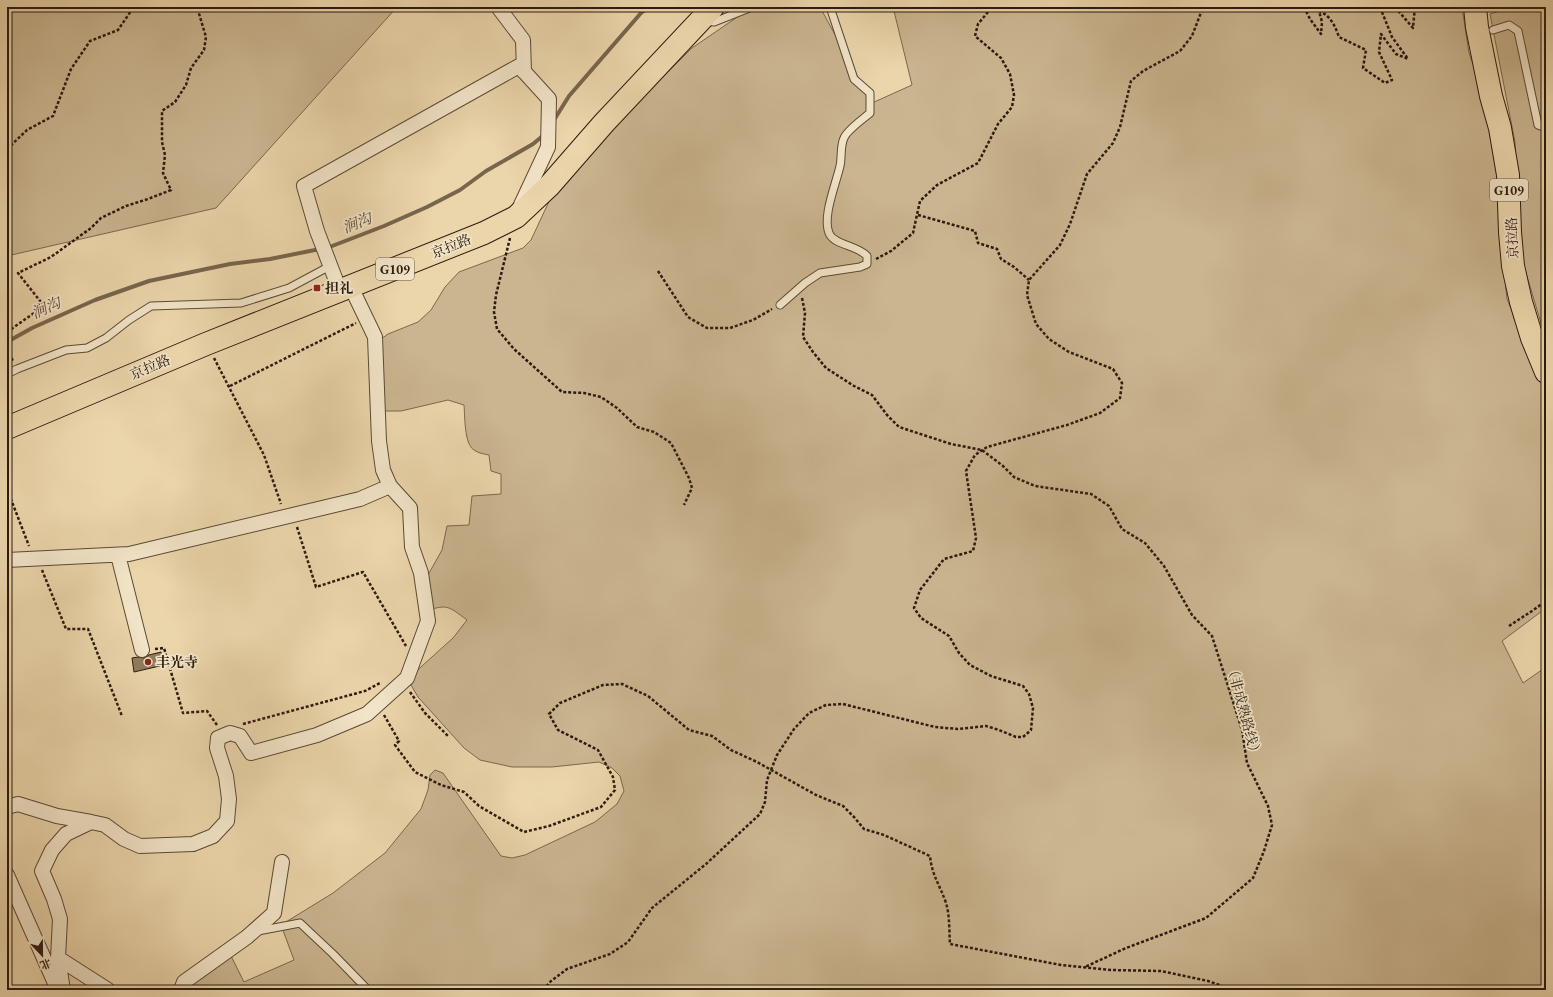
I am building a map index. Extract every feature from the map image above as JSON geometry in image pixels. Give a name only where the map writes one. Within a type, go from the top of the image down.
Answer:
[{"type":"highway","name":"京拉路","points":[[1475,7],[1477,27],[1491,96],[1500,128],[1508,175],[1513,266],[1521,302],[1532,338],[1546,372]]},
{"type":"highway","name":"京拉路","points":[[7,428],[206,344],[484,233],[516,217],[549,186],[604,123],[706,14]]},
{"type":"street","points":[[498,7],[522,40],[524,72]]},
{"type":"street","points":[[7,807],[18,804],[56,816],[105,825],[124,839],[140,846],[193,844],[213,836],[227,821],[229,799],[226,776],[217,748],[218,738],[226,735],[240,736],[252,754],[317,735],[367,714],[408,678],[428,621],[421,573],[412,547],[410,508],[390,486],[383,470],[379,441],[375,337],[365,318],[330,266],[304,186],[519,66],[549,100],[548,147],[516,217]]},
{"type":"street","points":[[7,560],[129,554],[360,499],[390,486]]},
{"type":"street","points":[[118,555],[142,650]]},
{"type":"street","points":[[63,990],[58,958],[60,919],[54,899],[42,871],[52,850],[66,834],[91,822]]},
{"type":"street","points":[[181,990],[184,982],[253,931],[274,913],[282,862]]},
{"type":"street","points":[[7,875],[58,990]]},
{"type":"street","points":[[58,958],[108,990]]},
{"type":"lane","points":[[706,14],[714,22],[752,7]]},
{"type":"lane","points":[[780,305],[800,287],[820,273],[854,268],[867,264],[867,256],[862,250],[839,242],[831,236],[827,228],[828,212],[840,165],[844,138],[870,113],[870,93],[854,79],[830,7]]},
{"type":"lane","points":[[1493,30],[1509,25],[1518,31],[1538,125],[1546,128]]},
{"type":"lane","points":[[7,374],[16,368],[66,350],[87,348],[106,338],[129,320],[151,306],[241,303],[289,288],[330,266]]},
{"type":"lane","points":[[253,931],[300,923],[368,990]]},
{"type":"path","points":[[7,149],[28,130],[53,116],[71,69],[90,41],[118,30],[131,11],[132,7]]},
{"type":"path","points":[[7,332],[44,306],[18,272],[52,257],[91,228],[100,218],[126,206],[171,190],[163,173],[165,155],[162,142],[162,111],[175,102],[186,85],[191,68],[204,50],[206,36],[197,7]]},
{"type":"path","points":[[867,264],[891,251],[913,233],[920,201],[937,184],[978,163],[998,124],[1012,107],[1014,95],[1010,74],[1001,58],[975,36],[978,24],[992,7]]},
{"type":"path","points":[[543,990],[551,981],[567,969],[610,954],[628,942],[652,908],[706,864],[760,814],[765,802],[767,780],[777,755],[794,729],[809,713],[826,705],[843,704],[935,727],[958,729],[986,726],[1016,737],[1023,737],[1031,730],[1033,708],[1029,694],[1024,686],[991,676],[970,665],[958,653],[949,636],[921,618],[914,608],[920,590],[944,559],[973,551],[976,538],[966,471],[975,455],[987,447],[1067,425],[1100,413],[1120,398],[1122,383],[1113,369],[1069,352],[1049,339],[1036,324],[1027,295],[1029,280],[1060,245],[1070,224],[1087,174],[1113,143],[1120,127],[1131,81],[1143,71],[1180,51],[1192,36],[1204,7]]},
{"type":"path","points":[[1304,7],[1310,19],[1321,34],[1322,22],[1319,11],[1325,14],[1334,24],[1339,37],[1366,50],[1363,68],[1385,83],[1392,80],[1379,52],[1381,34],[1396,54],[1408,59],[1392,37],[1380,7]]},
{"type":"path","points":[[1396,7],[1413,28],[1415,7]]},
{"type":"path","points":[[918,215],[975,231],[978,243],[997,249],[1001,259],[1014,267],[1029,280]]},
{"type":"path","points":[[516,217],[505,254],[496,295],[494,312],[497,329],[514,349],[562,392],[584,393],[602,397],[617,408],[637,427],[654,432],[671,443],[689,478],[692,488],[684,505]]},
{"type":"path","points":[[658,271],[688,317],[707,328],[730,328],[753,320],[780,305]]},
{"type":"path","points":[[800,287],[805,313],[803,337],[826,368],[854,386],[872,395],[886,415],[899,427],[951,444],[982,450]]},
{"type":"path","points":[[230,387],[365,318]]},
{"type":"path","points":[[206,344],[230,387],[264,455],[316,587],[363,572],[409,651]]},
{"type":"path","points":[[7,349],[16,368]]},
{"type":"path","name":"（非成熟路线）","points":[[982,450],[1003,466],[1014,477],[1035,486],[1091,494],[1109,506],[1122,528],[1145,543],[1164,566],[1192,615],[1212,636],[1225,671],[1242,730],[1247,763],[1268,806],[1272,825],[1264,851],[1253,878],[1206,918],[1126,948],[1083,967]]},
{"type":"path","points":[[7,489],[31,551],[37,559],[66,629],[88,629],[122,716]]},
{"type":"path","points":[[1509,626],[1546,601]]},
{"type":"path","points":[[142,650],[164,648],[183,713],[207,711],[226,735],[234,727],[365,691],[386,680]]},
{"type":"path","points":[[403,682],[425,713],[450,737]]},
{"type":"path","points":[[377,704],[399,741],[395,745],[415,772],[441,785],[464,792],[479,806],[524,832],[549,826],[601,807],[615,790],[613,777],[598,750],[558,730],[549,714],[560,703],[603,685],[622,684],[648,696],[689,730],[712,736],[731,750],[757,762],[816,795],[843,806],[864,828],[884,835],[930,856],[931,869],[946,904],[950,944],[1061,966],[1161,971],[1208,981],[1231,989]]},
{"type":"shaded area","points":[[7,7],[397,7],[216,208],[7,256]]},
{"type":"shaded area","points":[[752,7],[820,7],[872,103],[912,85],[893,7],[1462,7],[1469,53],[1489,109],[1497,149],[1503,261],[1507,299],[1546,393],[1546,608],[1502,641],[1523,683],[1546,667],[1546,990],[185,990],[192,982],[231,956],[244,982],[294,960],[281,925],[333,893],[385,853],[421,809],[428,790],[430,775],[435,770],[443,773],[501,856],[512,858],[525,855],[595,822],[617,804],[624,791],[620,776],[612,768],[599,762],[552,767],[512,767],[480,760],[464,748],[418,697],[411,685],[412,675],[453,638],[467,620],[455,611],[446,607],[423,612],[428,575],[442,550],[447,526],[469,525],[472,496],[501,494],[501,474],[491,471],[489,455],[477,452],[468,442],[464,405],[448,400],[401,411],[381,411],[381,339],[388,334],[418,322],[431,310],[445,287],[459,272],[523,248],[531,240],[552,195],[571,168],[692,48]]},
{"type":"shaded area","points":[[1513,7],[1546,7],[1546,340],[1520,253],[1515,142],[1490,14]]},
{"type":"building","name":"丰光寺","points":[[161,652],[164,665],[134,672],[132,658],[144,658]]},
{"type":"waterway","name":"涧沟","points":[[554,120],[569,96],[641,13],[649,7]]},
{"type":"waterway","name":"涧沟","points":[[327,248],[384,226],[427,207],[460,190],[486,171],[533,144],[545,134]]},
{"type":"waterway","name":"涧沟","points":[[7,342],[32,328],[95,300],[149,281],[230,264],[270,259],[320,249]]},
{"type":"place","name":"担礼","points":[[317,288]]},
{"type":"place","name":"丰光寺","points":[[148,662]]}]
